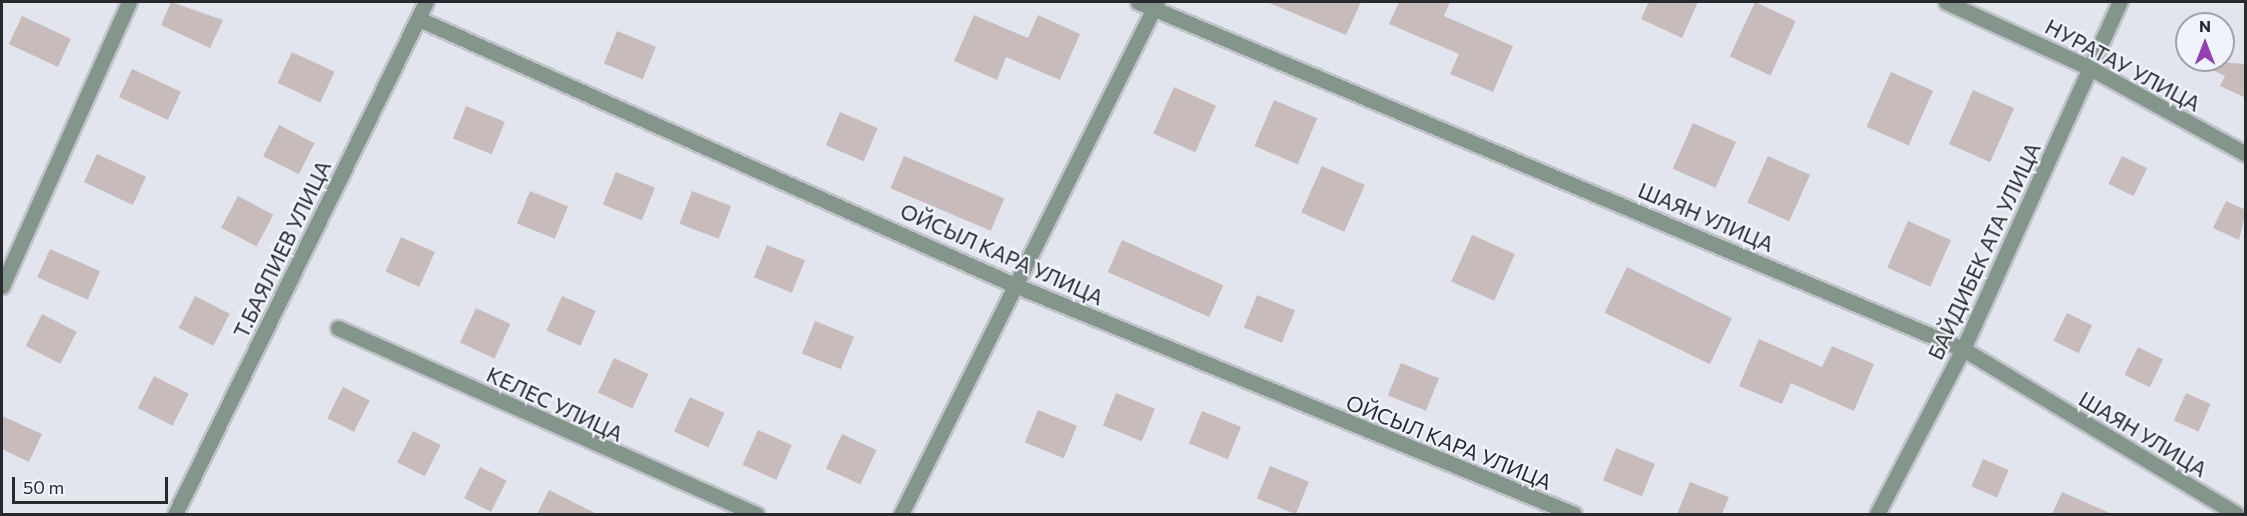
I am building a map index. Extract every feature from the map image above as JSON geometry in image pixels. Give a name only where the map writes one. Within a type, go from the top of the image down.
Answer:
[{"type":"street","points":[[2,286],[129,2]]},
{"type":"street","name":"Т.БАЯЛИЕВ УЛИЦА","points":[[175,514],[426,2]]},
{"type":"street","name":"ШАЯН УЛИЦА","points":[[1138,2],[1156,5],[1963,348],[2236,514]]},
{"type":"street","name":"НУРАТАУ УЛИЦА","points":[[1946,2],[2090,68],[2246,154]]},
{"type":"street","name":"БАЙДИБЕК АТА УЛИЦА","points":[[1877,514],[1963,348],[2120,2]]},
{"type":"street","points":[[901,514],[1012,284],[1156,5]]},
{"type":"street","name":"ОЙСЫЛ КАРА УЛИЦА","points":[[419,19],[1012,284],[1574,514]]},
{"type":"street","name":"КЕЛЕС УЛИЦА","points":[[338,328],[756,514]]},
{"type":"building","points":[[171,2],[223,20],[210,48],[161,25]]},
{"type":"building","points":[[1267,2],[1361,2],[1346,35]]},
{"type":"building","points":[[1399,2],[1450,2],[1444,16],[1513,46],[1493,92],[1450,74],[1459,54],[1389,24]]},
{"type":"building","points":[[1649,2],[1698,2],[1682,38],[1641,19]]},
{"type":"building","points":[[1755,2],[1796,21],[1770,75],[1730,56]]},
{"type":"building","points":[[974,15],[1028,38],[1038,15],[1080,34],[1060,80],[1006,57],[997,80],[954,61]]},
{"type":"building","points":[[22,16],[71,39],[58,67],[9,44]]},
{"type":"building","points":[[617,31],[656,47],[643,79],[604,63]]},
{"type":"building","points":[[292,52],[335,72],[320,103],[278,83]]},
{"type":"building","points":[[2235,63],[2246,64],[2246,98],[2220,86],[2225,76],[2216,72],[2235,72]]},
{"type":"building","points":[[132,69],[181,92],[168,120],[119,97]]},
{"type":"building","points":[[1891,72],[1933,91],[1909,146],[1867,127]]},
{"type":"building","points":[[1174,87],[1216,106],[1195,152],[1153,134]]},
{"type":"building","points":[[1973,90],[2014,108],[1990,162],[1949,144]]},
{"type":"building","points":[[1274,100],[1317,118],[1298,164],[1254,146]]},
{"type":"building","points":[[466,106],[505,122],[492,154],[453,138]]},
{"type":"building","points":[[840,112],[878,128],[864,161],[826,145]]},
{"type":"building","points":[[1693,123],[1736,142],[1716,188],[1673,169]]},
{"type":"building","points":[[279,125],[315,143],[299,174],[263,156]]},
{"type":"building","points":[[97,154],[146,177],[133,205],[84,182]]},
{"type":"building","points":[[904,156],[1004,199],[991,231],[890,188]]},
{"type":"building","points":[[1768,156],[1810,175],[1789,221],[1747,203]]},
{"type":"building","points":[[2122,156],[2147,168],[2134,196],[2108,184]]},
{"type":"building","points":[[1322,166],[1365,185],[1344,232],[1301,213]]},
{"type":"building","points":[[616,172],[655,188],[642,220],[603,204]]},
{"type":"building","points":[[530,191],[568,206],[555,239],[517,223]]},
{"type":"building","points":[[692,191],[731,206],[719,239],[679,224]]},
{"type":"building","points":[[238,196],[273,215],[256,247],[221,228]]},
{"type":"building","points":[[2226,201],[2246,210],[2239,240],[2213,228]]},
{"type":"building","points":[[1908,221],[1951,240],[1930,287],[1887,268]]},
{"type":"building","points":[[1472,235],[1515,254],[1494,301],[1451,282]]},
{"type":"building","points":[[401,237],[435,252],[419,287],[386,272]]},
{"type":"building","points":[[1122,240],[1223,285],[1209,317],[1108,272]]},
{"type":"building","points":[[767,245],[805,260],[792,293],[754,277]]},
{"type":"building","points":[[50,249],[100,271],[88,300],[37,277]]},
{"type":"building","points":[[1627,267],[1732,318],[1710,364],[1605,313]]},
{"type":"building","points":[[1257,295],[1295,310],[1282,343],[1244,327]]},
{"type":"building","points":[[195,296],[230,314],[213,346],[179,328]]},
{"type":"building","points":[[562,296],[596,311],[580,346],[547,331]]},
{"type":"building","points":[[476,308],[510,324],[494,358],[460,342]]},
{"type":"building","points":[[2067,313],[2092,325],[2079,353],[2053,341]]},
{"type":"building","points":[[42,314],[77,332],[60,364],[26,346]]},
{"type":"building","points":[[815,321],[854,337],[841,369],[802,353]]},
{"type":"building","points":[[1759,339],[1822,367],[1832,346],[1874,364],[1854,411],[1791,383],[1782,404],[1739,386]]},
{"type":"building","points":[[2138,347],[2163,359],[2150,387],[2124,375]]},
{"type":"building","points":[[614,358],[648,374],[632,408],[598,392]]},
{"type":"building","points":[[1401,363],[1439,378],[1426,411],[1388,395]]},
{"type":"building","points":[[154,376],[189,394],[172,426],[138,408]]},
{"type":"building","points":[[343,387],[370,401],[354,432],[327,418]]},
{"type":"building","points":[[1116,393],[1155,409],[1142,441],[1103,425]]},
{"type":"building","points":[[2186,393],[2211,404],[2198,431],[2174,420]]},
{"type":"building","points":[[690,397],[724,413],[708,447],[674,431]]},
{"type":"building","points":[[1038,410],[1077,426],[1064,458],[1025,442]]},
{"type":"building","points":[[1202,411],[1241,427],[1228,459],[1189,443]]},
{"type":"building","points":[[2,416],[42,434],[29,462],[2,449]]},
{"type":"building","points":[[758,430],[792,445],[776,480],[743,465]]},
{"type":"building","points":[[413,431],[441,445],[425,476],[397,462]]},
{"type":"building","points":[[842,434],[876,450],[860,484],[826,468]]},
{"type":"building","points":[[1616,448],[1655,464],[1642,496],[1603,480]]},
{"type":"building","points":[[1983,459],[2009,470],[1997,498],[1971,487]]},
{"type":"building","points":[[1270,466],[1309,482],[1296,514],[1257,498]]},
{"type":"building","points":[[480,467],[507,481],[491,512],[464,498]]},
{"type":"building","points":[[1690,482],[1729,497],[1722,514],[1677,514]]},
{"type":"building","points":[[549,490],[597,514],[537,514]]},
{"type":"building","points":[[2062,492],[2112,514],[2052,514]]}]
